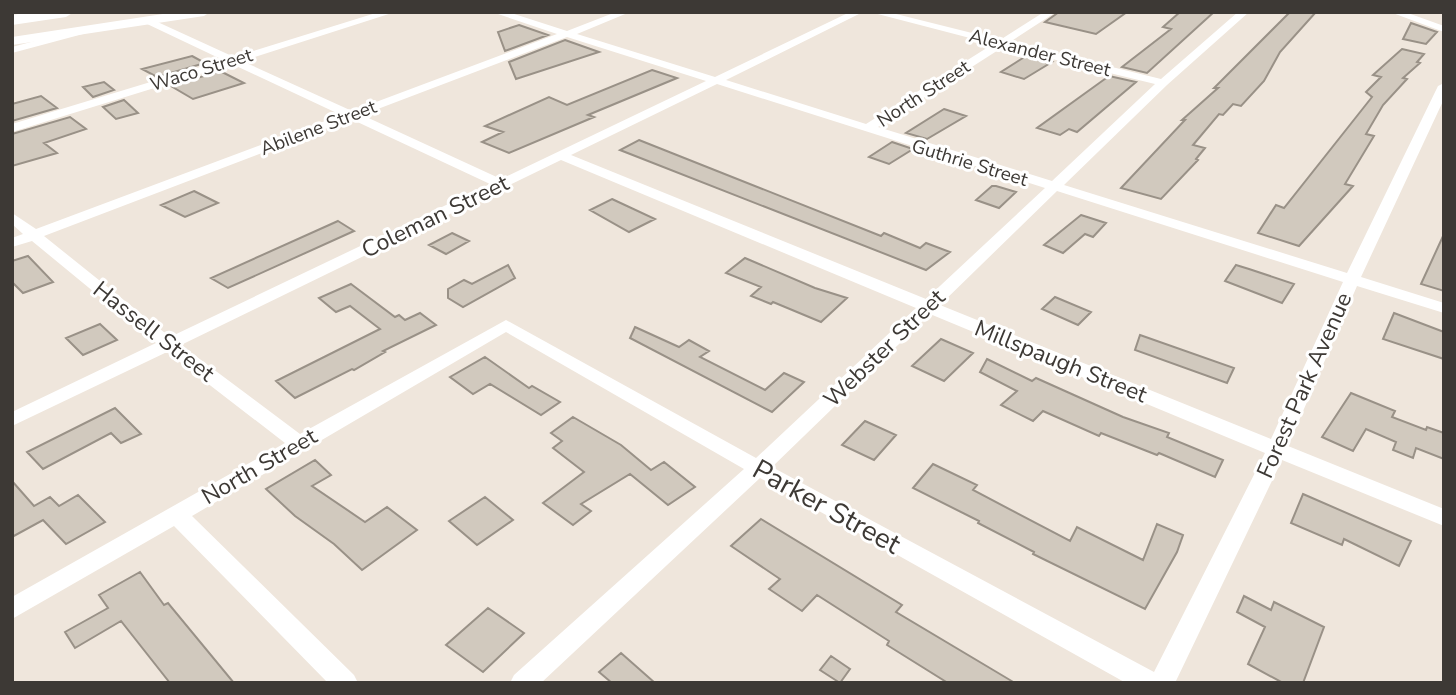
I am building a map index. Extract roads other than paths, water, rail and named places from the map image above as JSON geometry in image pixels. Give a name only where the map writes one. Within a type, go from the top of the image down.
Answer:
[{"type":"highway","points":[[34,17],[66,12]]},
{"type":"highway","points":[[12,20],[73,12]]},
{"type":"main road","points":[[12,41],[204,12]]},
{"type":"street","name":"Waco Street","points":[[12,128],[390,12]]},
{"type":"street","name":"Guthrie Street","points":[[498,12],[1444,308]]},
{"type":"street","name":"Abilene Street","points":[[12,243],[625,12]]},
{"type":"street","name":"Coleman Street","points":[[12,420],[858,12]]},
{"type":"street","name":"Alexander Street","points":[[875,12],[1163,83]]},
{"type":"street","name":"North Street","points":[[866,129],[1051,12]]},
{"type":"street","name":"Webster Street","points":[[523,683],[758,468],[1163,83],[1243,12]]},
{"type":"street","points":[[1395,12],[1444,29]]},
{"type":"street","points":[[148,21],[188,37],[229,60],[501,184]]},
{"type":"street","points":[[12,50],[85,31]]},
{"type":"street","name":"Forest Park Avenue","points":[[1162,683],[1276,449],[1352,279],[1444,86]]},
{"type":"street","name":"Millspaugh Street","points":[[562,156],[1444,518]]},
{"type":"street","name":"Hassell Street","points":[[12,217],[168,344],[298,443]]},
{"type":"street","name":"North Street","points":[[12,609],[506,325]]},
{"type":"street","name":"Parker Street","points":[[506,325],[758,468],[1150,683]]},
{"type":"street","points":[[176,514],[345,683]]}]
